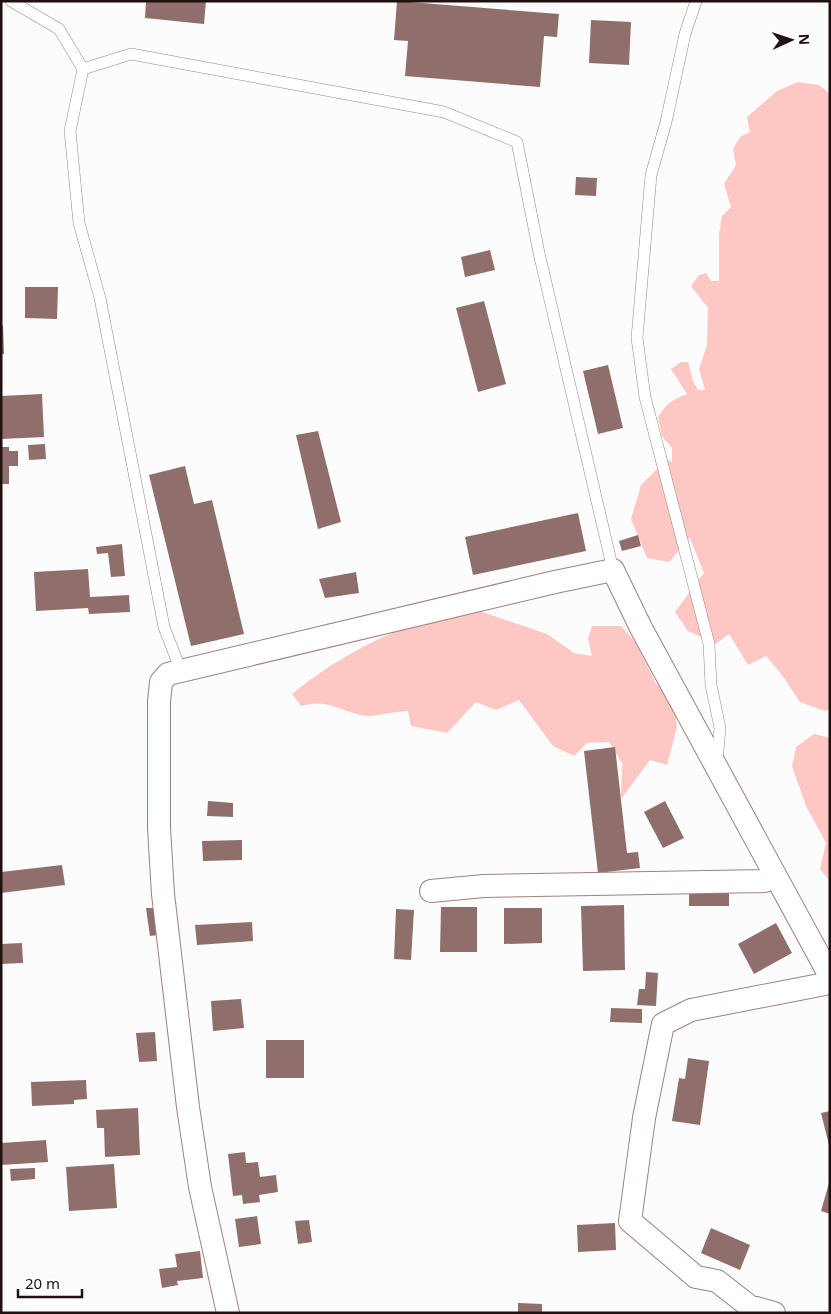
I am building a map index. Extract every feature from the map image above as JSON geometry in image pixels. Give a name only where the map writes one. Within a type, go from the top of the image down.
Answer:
[{"type":"street","points":[[228,1313],[200,1187],[189,1116],[163,894],[159,828],[159,702],[161,682],[168,674],[555,582],[613,570],[641,628],[830,976]]},
{"type":"street","points":[[431,891],[484,886],[765,881],[774,873]]},
{"type":"street","points":[[774,1313],[749,1306],[717,1281],[696,1277],[630,1221],[644,1118],[663,1024],[691,1010],[830,983]]},
{"type":"lane","points":[[11,1],[59,29],[83,69],[70,131],[79,223],[100,298],[164,627],[181,672]]},
{"type":"lane","points":[[696,1],[685,34],[666,122],[651,175],[637,338],[645,397],[709,644],[711,685],[720,728],[717,767]]},
{"type":"lane","points":[[83,69],[131,54],[444,112],[517,142],[539,253],[613,570]]},
{"type":"shaded area","points":[[798,82],[819,85],[830,94],[830,709],[825,711],[800,702],[782,675],[766,656],[748,665],[729,634],[716,644],[688,631],[675,612],[704,573],[690,538],[669,562],[647,558],[631,519],[641,485],[666,460],[672,462],[672,448],[662,436],[658,417],[670,402],[687,394],[671,369],[681,362],[688,362],[693,381],[698,390],[705,390],[699,369],[707,345],[708,308],[691,286],[699,275],[706,273],[711,281],[719,281],[719,235],[722,216],[731,207],[724,184],[736,165],[733,149],[740,137],[750,132],[747,117],[777,91]]},
{"type":"shaded area","points":[[476,610],[547,634],[574,653],[592,656],[588,639],[592,626],[621,626],[636,643],[655,682],[674,702],[677,727],[667,765],[650,760],[621,799],[622,763],[609,742],[587,743],[574,756],[553,746],[519,700],[496,710],[476,702],[447,733],[411,726],[408,711],[365,716],[334,706],[311,704],[301,706],[292,694],[322,671],[373,642],[427,620]]},
{"type":"shaded area","points":[[814,734],[830,738],[830,881],[820,869],[826,843],[806,806],[792,766],[796,747]]},
{"type":"building","points":[[146,1],[206,1],[204,24],[145,18]]},
{"type":"building","points":[[397,1],[559,14],[557,37],[544,36],[540,87],[405,76],[408,41],[394,40]]},
{"type":"building","points":[[591,20],[631,22],[629,65],[589,63]]},
{"type":"building","points":[[576,177],[597,178],[596,196],[575,195]]},
{"type":"building","points":[[490,250],[495,270],[465,277],[461,257]]},
{"type":"building","points":[[25,287],[58,287],[57,319],[25,318]]},
{"type":"building","points":[[484,301],[506,384],[478,392],[456,308]]},
{"type":"building","points":[[3,325],[4,354],[1,354],[1,326]]},
{"type":"building","points":[[608,365],[623,428],[598,434],[583,371]]},
{"type":"building","points":[[42,394],[44,437],[1,439],[1,396]]},
{"type":"building","points":[[318,431],[341,522],[318,529],[296,435]]},
{"type":"building","points":[[45,444],[46,459],[29,460],[28,445]]},
{"type":"building","points":[[1,447],[9,447],[9,451],[18,451],[18,466],[9,466],[9,484],[1,484]]},
{"type":"building","points":[[185,466],[194,504],[212,500],[244,634],[191,646],[149,475]]},
{"type":"building","points":[[578,513],[586,551],[473,575],[465,537]]},
{"type":"building","points":[[638,535],[641,546],[622,551],[619,541]]},
{"type":"building","points":[[122,544],[125,576],[111,577],[108,553],[97,554],[96,547]]},
{"type":"building","points":[[88,569],[90,597],[129,595],[130,612],[89,614],[88,608],[36,611],[34,572]]},
{"type":"building","points":[[356,572],[359,593],[325,598],[319,579]]},
{"type":"building","points":[[615,747],[627,853],[638,852],[640,868],[598,873],[584,751]]},
{"type":"building","points":[[208,801],[233,803],[233,817],[207,816]]},
{"type":"building","points":[[665,801],[684,838],[663,848],[644,812]]},
{"type":"building","points":[[242,840],[242,860],[203,861],[202,841]]},
{"type":"building","points":[[62,865],[65,885],[1,893],[1,872]]},
{"type":"building","points":[[729,887],[729,906],[689,906],[689,888]]},
{"type":"building","points":[[624,905],[625,970],[583,971],[581,906]]},
{"type":"building","points":[[441,907],[477,907],[477,952],[440,952]]},
{"type":"building","points":[[146,908],[155,908],[158,935],[150,936]]},
{"type":"building","points":[[504,908],[542,908],[542,943],[504,944]]},
{"type":"building","points":[[396,909],[414,910],[411,960],[394,959]]},
{"type":"building","points":[[252,922],[253,941],[197,945],[195,925]]},
{"type":"building","points":[[776,923],[792,953],[754,974],[738,944]]},
{"type":"building","points":[[22,943],[23,963],[1,964],[1,944]]},
{"type":"building","points":[[646,972],[658,973],[656,1006],[637,1005],[639,989],[645,989]]},
{"type":"building","points":[[241,999],[244,1028],[213,1031],[211,1001]]},
{"type":"building","points":[[611,1008],[642,1009],[642,1023],[610,1022]]},
{"type":"building","points":[[155,1032],[157,1061],[139,1062],[136,1033]]},
{"type":"building","points":[[266,1040],[304,1040],[304,1078],[266,1078]]},
{"type":"building","points":[[688,1058],[709,1061],[700,1125],[672,1121],[679,1078],[685,1079]]},
{"type":"building","points":[[86,1080],[87,1099],[74,1100],[74,1104],[32,1106],[31,1082]]},
{"type":"building","points":[[138,1108],[140,1155],[105,1157],[104,1128],[97,1128],[96,1110]]},
{"type":"building","points":[[830,1111],[830,1145],[829,1145],[821,1113]]},
{"type":"building","points":[[46,1140],[48,1162],[1,1165],[1,1143]]},
{"type":"building","points":[[245,1152],[246,1163],[258,1162],[260,1177],[276,1175],[278,1192],[259,1195],[260,1202],[243,1204],[242,1195],[233,1196],[228,1154]]},
{"type":"building","points":[[114,1164],[117,1208],[69,1211],[66,1167]]},
{"type":"building","points":[[35,1168],[35,1179],[11,1181],[10,1169]]},
{"type":"building","points":[[830,1183],[830,1214],[821,1211]]},
{"type":"building","points":[[257,1216],[261,1244],[239,1247],[235,1219]]},
{"type":"building","points":[[309,1220],[312,1242],[298,1244],[295,1221]]},
{"type":"building","points":[[615,1223],[616,1250],[578,1252],[577,1225]]},
{"type":"building","points":[[711,1228],[750,1245],[740,1270],[701,1253]]},
{"type":"building","points":[[200,1251],[203,1278],[177,1281],[178,1285],[162,1288],[159,1269],[177,1267],[175,1254]]},
{"type":"building","points":[[518,1303],[542,1304],[542,1313],[518,1313]]}]
